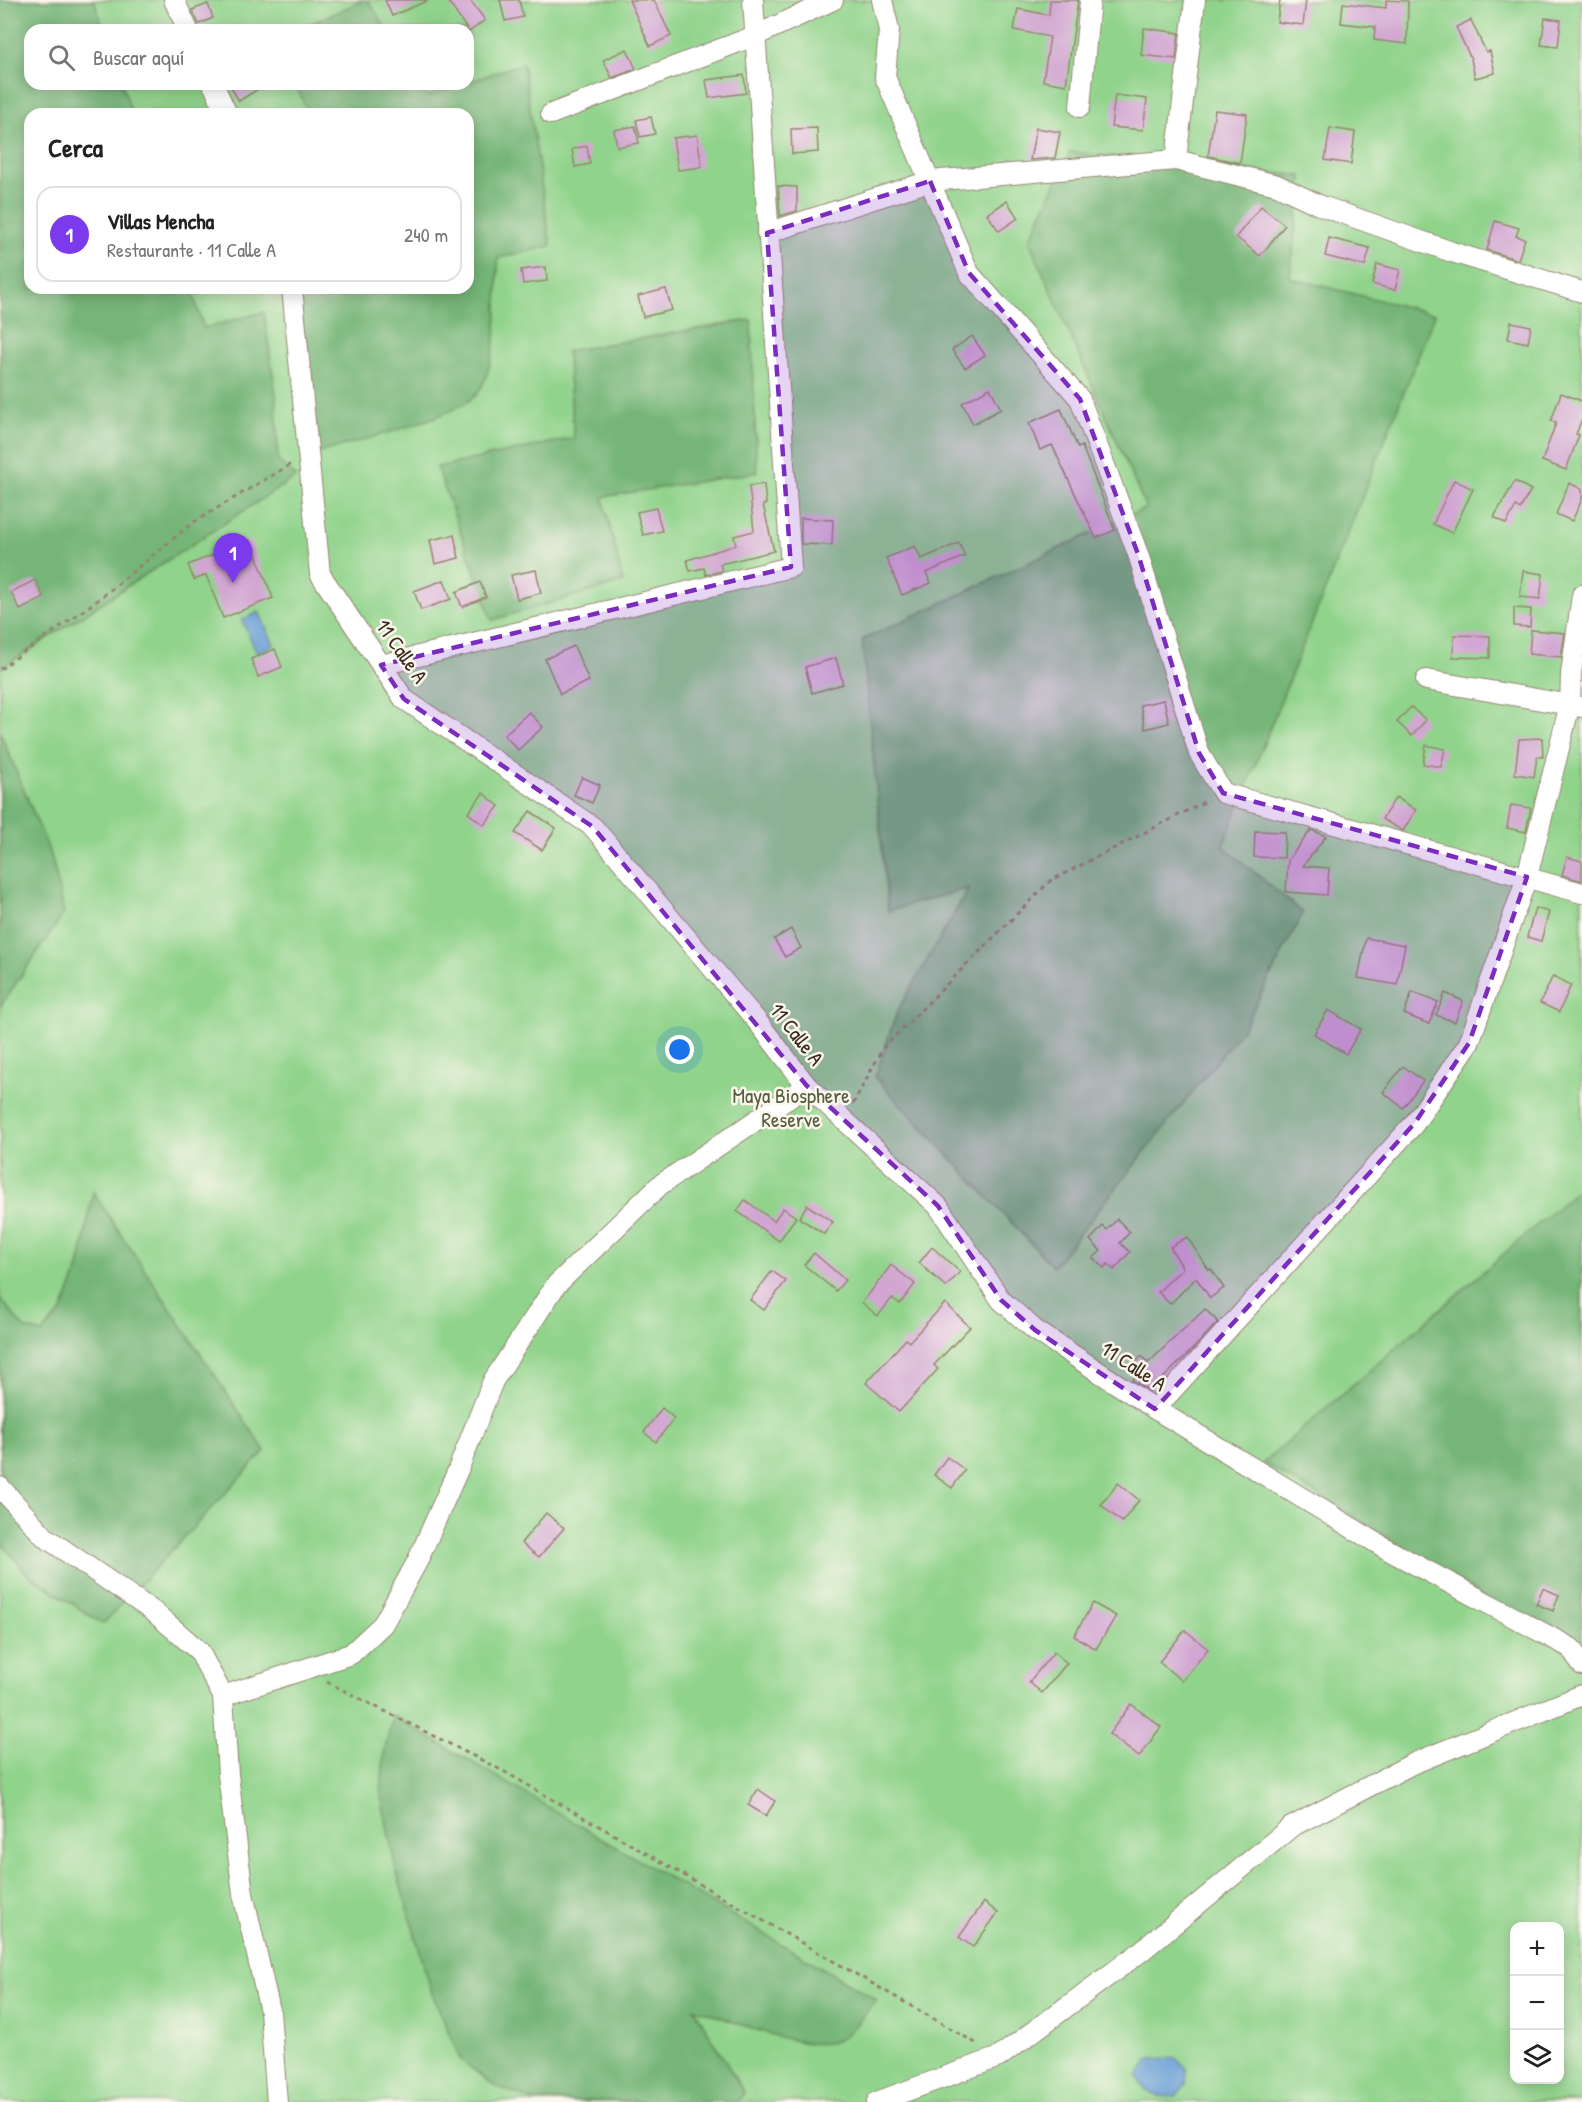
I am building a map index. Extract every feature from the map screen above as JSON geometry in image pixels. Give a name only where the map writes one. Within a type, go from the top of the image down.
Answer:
[{"type":"street","points":[[174,0],[185,24]]},
{"type":"street","points":[[381,665],[791,567],[753,0]]},
{"type":"street","points":[[550,114],[757,35],[833,0]]},
{"type":"street","points":[[882,0],[889,30],[885,77],[969,273],[1080,399],[1138,554],[1199,753],[1222,793],[1582,892]]},
{"type":"street","points":[[1080,107],[1090,0]]},
{"type":"street","points":[[1176,159],[1195,0]]},
{"type":"street","points":[[216,90],[224,108]]},
{"type":"street","points":[[767,233],[930,181],[1176,159],[1277,185],[1319,205],[1452,252],[1582,292]]},
{"type":"street","name":"11 Calle A","points":[[293,294],[320,574],[404,699],[593,827],[757,1022],[807,1086],[938,1206],[1001,1300],[1035,1330],[1155,1409],[1390,1551],[1571,1648],[1582,1665]]},
{"type":"street","points":[[1155,1409],[1414,1124],[1469,1043],[1527,877],[1576,705],[1571,674],[1582,595]]},
{"type":"street","points":[[1426,680],[1576,705]]},
{"type":"street","points":[[223,1696],[305,1671],[351,1654],[382,1624],[417,1562],[458,1470],[493,1381],[556,1285],[660,1185],[807,1086]]},
{"type":"street","points":[[0,1487],[45,1537],[154,1612],[199,1651],[223,1696],[228,1775],[243,1894],[270,2012],[277,2102]]},
{"type":"street","points":[[878,2102],[999,2056],[1139,1953],[1291,1827],[1412,1764],[1582,1695]]},
{"type":"path","points":[[0,669],[98,600],[194,522],[308,454]]},
{"type":"path","points":[[844,1120],[883,1048],[1050,881],[1222,793]]},
{"type":"path","points":[[305,1671],[505,1772],[999,2056]]},
{"type":"highlighted area","points":[[930,181],[969,273],[1080,399],[1138,554],[1199,753],[1223,793],[1527,877],[1469,1043],[1414,1124],[1155,1409],[1035,1330],[1001,1300],[938,1206],[807,1086],[593,827],[404,699],[381,665],[791,567],[767,233]]},
{"type":"green space","name":"Maya Biosphere Reserve","points":[[0,0],[1582,0],[1582,2102],[0,2102]]},
{"type":"green space","points":[[0,0],[94,0],[102,24],[24,24],[24,90],[124,90],[130,108],[24,108],[24,294],[193,294],[204,328],[264,312],[276,396],[278,461],[296,477],[0,669]]},
{"type":"green space","points":[[368,0],[383,24],[310,24]]},
{"type":"green space","points":[[523,63],[551,246],[498,258],[496,326],[491,360],[480,390],[470,400],[452,410],[404,428],[314,454],[314,389],[298,303],[333,294],[474,294],[474,108],[306,108],[298,90],[424,90],[428,96],[445,90],[474,90],[474,80]]},
{"type":"green space","points":[[1070,152],[1302,176],[1290,278],[1435,314],[1223,846],[1303,913],[1244,1027],[1053,1267],[875,1077],[897,1012],[969,888],[888,911],[862,640],[1146,508],[1029,241]]},
{"type":"green space","points":[[751,320],[757,472],[603,497],[623,582],[492,620],[437,467],[574,438],[567,351]]},
{"type":"green space","points":[[0,732],[52,858],[64,913],[0,1007]]},
{"type":"green space","points":[[1582,1186],[1582,1662],[1437,1567],[1263,1463]]},
{"type":"green space","points":[[93,1192],[265,1451],[103,1624],[27,1574],[0,1541],[0,1298],[24,1328],[42,1333],[62,1311],[79,1268]]},
{"type":"green space","points":[[393,1716],[877,2000],[847,2034],[828,2043],[791,2040],[694,2008],[744,2093],[738,2102],[535,2101],[493,2085],[460,2059],[432,1993],[396,1870],[381,1796],[384,1753]]},
{"type":"water","points":[[259,612],[274,645],[257,653],[242,620]]},
{"type":"water","points":[[1176,2058],[1187,2068],[1186,2084],[1176,2096],[1163,2097],[1148,2092],[1138,2076],[1149,2059]]},
{"type":"building","points":[[385,0],[429,0],[392,16]]},
{"type":"building","points":[[447,0],[470,0],[485,20],[474,28],[474,24],[464,24]]},
{"type":"building","points":[[500,0],[519,0],[523,17],[505,21]]},
{"type":"building","points":[[629,0],[654,0],[671,36],[650,46]]},
{"type":"building","points":[[1050,0],[1078,0],[1066,85],[1043,81],[1050,37],[1014,30],[1018,9],[1049,15]]},
{"type":"building","points":[[1280,0],[1306,0],[1303,25],[1277,22]]},
{"type":"building","points":[[1386,0],[1408,1],[1407,44],[1374,40],[1375,27],[1341,23],[1343,3],[1386,8]]},
{"type":"building","points":[[208,4],[213,18],[199,24],[192,10]]},
{"type":"building","points":[[1545,18],[1561,20],[1558,47],[1541,45]]},
{"type":"building","points":[[1471,20],[1486,52],[1490,51],[1495,73],[1475,78],[1471,59],[1456,27]]},
{"type":"building","points":[[1144,28],[1179,33],[1176,59],[1141,55]]},
{"type":"building","points":[[627,49],[636,69],[612,78],[603,60]]},
{"type":"building","points":[[744,75],[746,93],[709,98],[706,80]]},
{"type":"building","points":[[233,90],[256,90],[239,101]]},
{"type":"building","points":[[1115,95],[1147,99],[1143,130],[1111,127]]},
{"type":"building","points":[[1215,110],[1247,114],[1240,163],[1208,156]]},
{"type":"building","points":[[651,117],[655,134],[640,137],[636,120]]},
{"type":"building","points":[[635,126],[639,143],[617,147],[614,130]]},
{"type":"building","points":[[817,128],[818,152],[792,154],[791,129]]},
{"type":"building","points":[[1036,128],[1060,132],[1055,158],[1030,160]]},
{"type":"building","points":[[1330,128],[1355,132],[1351,164],[1325,160]]},
{"type":"building","points":[[697,135],[702,167],[678,170],[673,138]]},
{"type":"building","points":[[587,146],[590,164],[575,167],[572,149]]},
{"type":"building","points":[[778,186],[797,187],[797,211],[780,216]]},
{"type":"building","points":[[1007,201],[1018,218],[999,231],[987,214]]},
{"type":"building","points":[[1261,206],[1285,225],[1260,256],[1236,237]]},
{"type":"building","points":[[1495,221],[1519,228],[1516,236],[1525,239],[1518,260],[1487,250]]},
{"type":"building","points":[[1329,238],[1370,248],[1365,266],[1325,256]]},
{"type":"building","points":[[1377,264],[1400,270],[1395,290],[1372,284]]},
{"type":"building","points":[[546,267],[547,281],[523,284],[521,270]]},
{"type":"building","points":[[666,289],[672,310],[643,317],[638,296]]},
{"type":"building","points":[[1511,322],[1531,326],[1528,343],[1508,339]]},
{"type":"building","points":[[972,336],[985,355],[965,368],[952,350]]},
{"type":"building","points":[[990,388],[1001,409],[973,424],[962,403]]},
{"type":"building","points":[[1561,393],[1582,401],[1582,419],[1576,434],[1579,435],[1566,470],[1542,461],[1556,423],[1551,421]]},
{"type":"building","points":[[1061,409],[1078,448],[1082,446],[1115,530],[1096,538],[1052,445],[1040,450],[1029,423]]},
{"type":"building","points":[[1454,480],[1473,489],[1452,533],[1433,524]]},
{"type":"building","points":[[1515,481],[1531,490],[1520,509],[1516,506],[1506,524],[1494,517]]},
{"type":"building","points":[[1569,483],[1582,489],[1582,499],[1572,521],[1556,514]]},
{"type":"building","points":[[764,484],[766,504],[763,505],[774,551],[720,564],[722,571],[706,575],[704,568],[690,571],[687,560],[736,545],[734,536],[754,531],[749,486]]},
{"type":"building","points":[[656,508],[662,531],[643,535],[637,512]]},
{"type":"building","points":[[801,518],[833,520],[832,545],[801,544]]},
{"type":"building","points":[[454,535],[459,558],[435,564],[430,540]]},
{"type":"building","points":[[250,540],[273,598],[223,618],[206,575],[194,580],[188,565]]},
{"type":"building","points":[[959,543],[965,556],[926,573],[931,583],[902,595],[886,558],[915,546],[921,559]]},
{"type":"building","points":[[536,570],[541,593],[517,599],[511,575]]},
{"type":"building","points":[[1523,571],[1543,574],[1540,599],[1520,597]]},
{"type":"building","points":[[35,580],[44,598],[20,610],[11,592]]},
{"type":"building","points":[[444,580],[451,599],[421,610],[414,591]]},
{"type":"building","points":[[480,582],[486,597],[462,607],[456,592]]},
{"type":"building","points":[[1514,608],[1531,609],[1530,627],[1514,626]]},
{"type":"building","points":[[1531,630],[1565,633],[1561,657],[1529,654]]},
{"type":"building","points":[[1454,635],[1490,636],[1490,658],[1453,657]]},
{"type":"building","points":[[574,646],[589,681],[560,694],[545,659]]},
{"type":"building","points":[[275,649],[282,667],[258,677],[251,659]]},
{"type":"building","points":[[836,658],[843,684],[812,693],[805,667]]},
{"type":"building","points":[[1164,700],[1169,723],[1145,729],[1140,705]]},
{"type":"building","points":[[1411,707],[1426,720],[1412,736],[1397,722]]},
{"type":"building","points":[[529,712],[543,727],[518,750],[504,735]]},
{"type":"building","points":[[1542,738],[1543,757],[1537,757],[1534,777],[1515,774],[1519,739]]},
{"type":"building","points":[[1426,745],[1445,749],[1441,767],[1423,764]]},
{"type":"building","points":[[582,777],[600,785],[592,803],[574,795]]},
{"type":"building","points":[[483,793],[499,806],[484,825],[468,813]]},
{"type":"building","points":[[1396,797],[1416,810],[1403,831],[1382,819]]},
{"type":"building","points":[[1511,805],[1531,808],[1526,832],[1507,828]]},
{"type":"building","points":[[530,811],[556,828],[542,850],[515,833]]},
{"type":"building","points":[[1311,830],[1326,836],[1303,866],[1329,868],[1327,895],[1286,892],[1288,860]]},
{"type":"building","points":[[1255,831],[1285,832],[1284,858],[1254,857]]},
{"type":"building","points":[[1567,857],[1582,861],[1582,881],[1562,875]]},
{"type":"building","points":[[1535,908],[1549,912],[1541,941],[1527,937]]},
{"type":"building","points":[[791,929],[801,948],[785,957],[774,939]]},
{"type":"building","points":[[1366,938],[1405,945],[1397,985],[1358,978]]},
{"type":"building","points":[[1553,976],[1571,985],[1559,1012],[1540,1003]]},
{"type":"building","points":[[1412,992],[1438,1002],[1429,1024],[1404,1014]]},
{"type":"building","points":[[1445,993],[1463,1001],[1455,1022],[1436,1015]]},
{"type":"building","points":[[1328,1010],[1361,1029],[1346,1054],[1314,1034]]},
{"type":"building","points":[[1403,1066],[1423,1081],[1403,1108],[1383,1092]]},
{"type":"building","points":[[745,1200],[774,1221],[783,1208],[796,1217],[779,1241],[737,1211]]},
{"type":"building","points":[[807,1205],[833,1222],[824,1234],[799,1218]]},
{"type":"building","points":[[1117,1219],[1130,1232],[1120,1243],[1130,1252],[1114,1270],[1108,1264],[1104,1268],[1093,1258],[1101,1251],[1090,1240],[1103,1226],[1107,1230]]},
{"type":"building","points":[[1187,1237],[1224,1288],[1210,1298],[1196,1278],[1170,1304],[1158,1292],[1183,1268],[1170,1247]]},
{"type":"building","points":[[932,1247],[960,1272],[946,1287],[919,1263]]},
{"type":"building","points":[[814,1253],[845,1280],[836,1291],[804,1265]]},
{"type":"building","points":[[891,1265],[915,1284],[900,1304],[892,1298],[878,1316],[862,1303]]},
{"type":"building","points":[[772,1271],[786,1281],[764,1310],[750,1300]]},
{"type":"building","points":[[945,1303],[970,1327],[934,1365],[938,1369],[899,1412],[866,1383],[906,1339],[909,1342]]},
{"type":"building","points":[[1205,1309],[1218,1322],[1150,1391],[1132,1380],[1138,1374],[1130,1367],[1142,1356],[1148,1363]]},
{"type":"building","points":[[662,1408],[674,1418],[656,1442],[644,1432]]},
{"type":"building","points":[[947,1457],[965,1470],[952,1488],[934,1475]]},
{"type":"building","points":[[1118,1483],[1139,1500],[1122,1522],[1101,1505]]},
{"type":"building","points":[[546,1513],[564,1528],[539,1557],[521,1543]]},
{"type":"building","points":[[1543,1588],[1559,1595],[1553,1611],[1536,1604]]},
{"type":"building","points":[[1093,1603],[1116,1616],[1096,1649],[1074,1636]]},
{"type":"building","points":[[1185,1630],[1208,1649],[1182,1681],[1159,1662]]},
{"type":"building","points":[[1054,1652],[1067,1663],[1042,1693],[1029,1682]]},
{"type":"building","points":[[1131,1704],[1161,1727],[1139,1757],[1109,1734]]},
{"type":"building","points":[[758,1789],[775,1801],[766,1816],[748,1805]]},
{"type":"building","points":[[984,1902],[998,1913],[973,1947],[959,1937]]},
{"type":"place","name":"Villas Mencha","points":[[233,583]]}]
